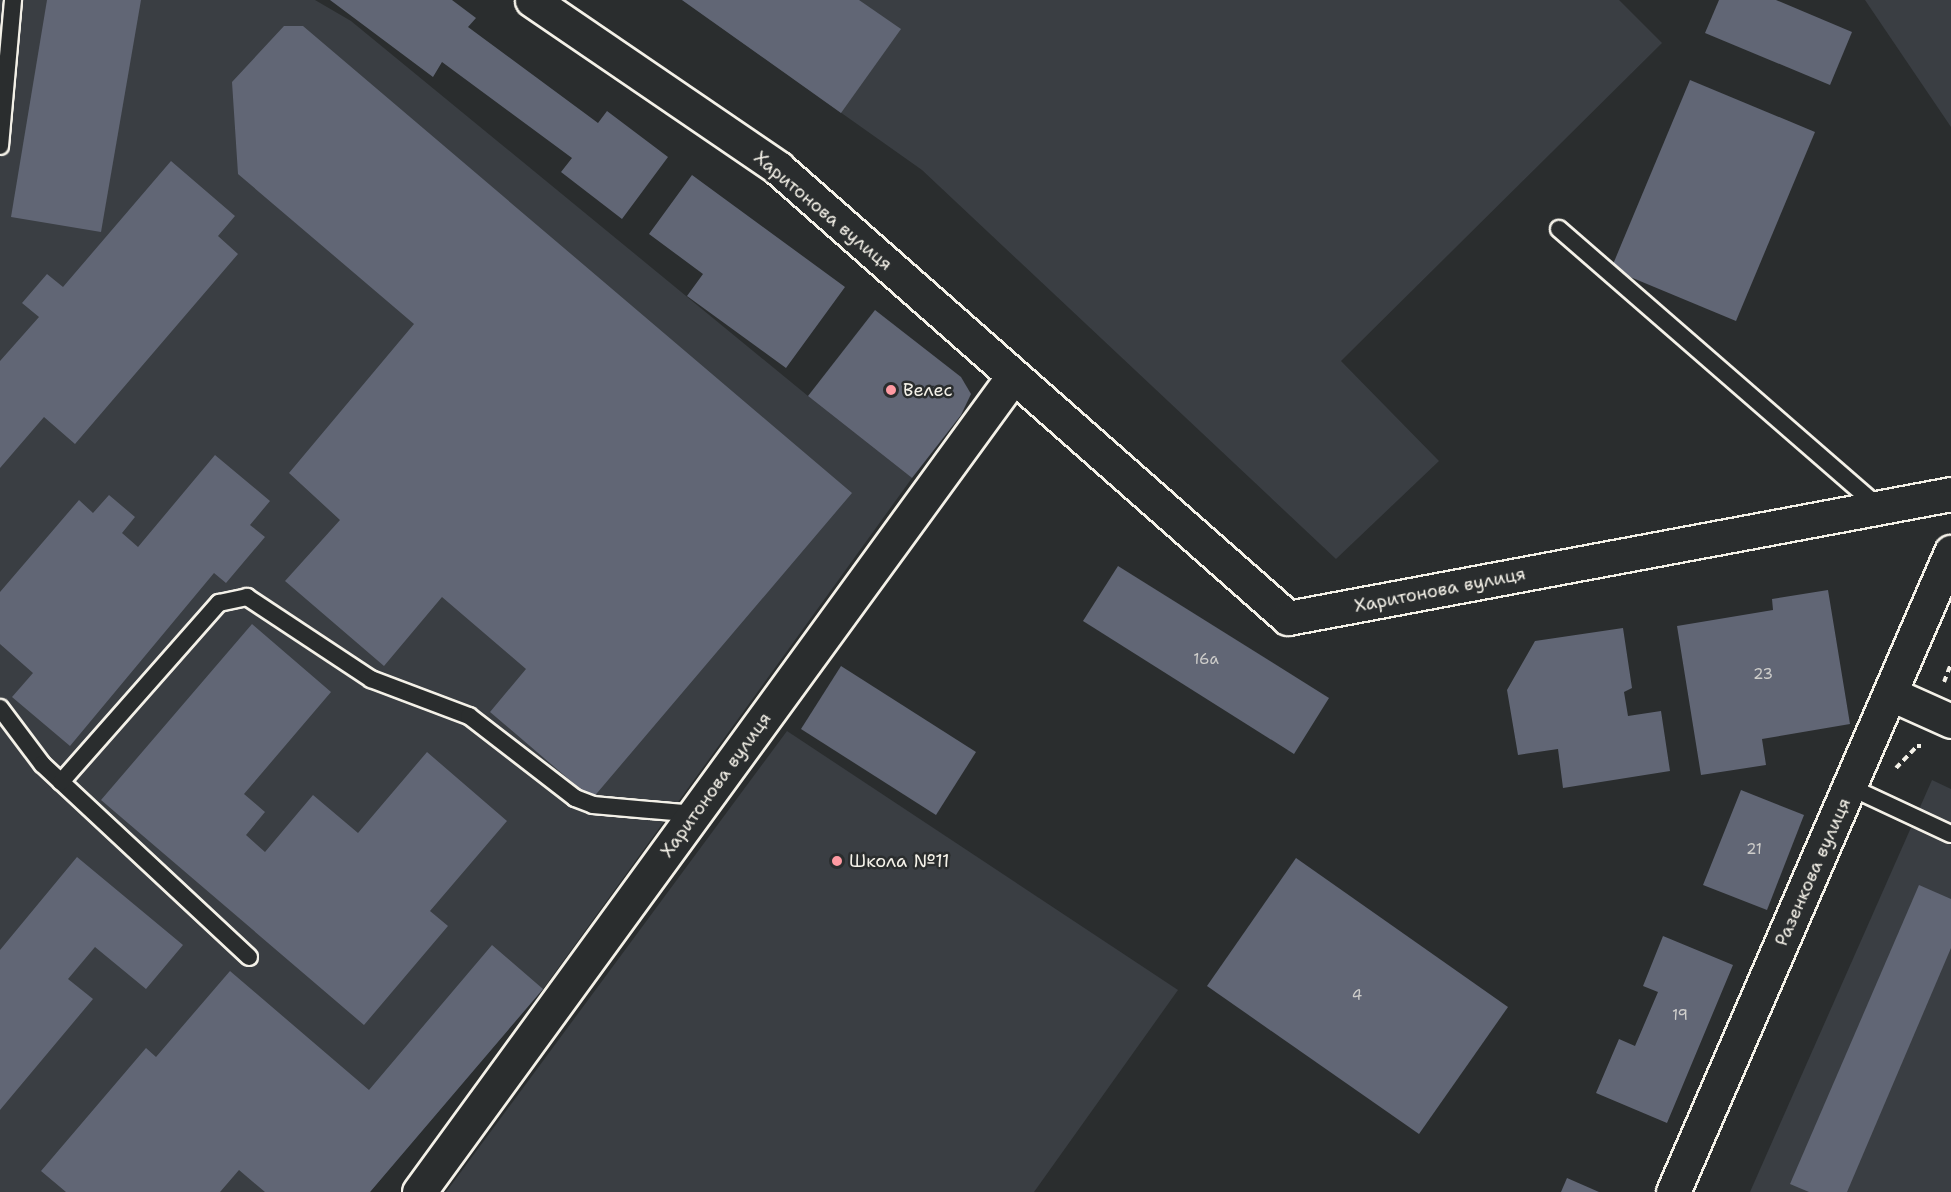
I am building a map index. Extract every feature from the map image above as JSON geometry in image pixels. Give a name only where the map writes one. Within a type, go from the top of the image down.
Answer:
[{"type":"street","name":"Харитонова вулиця","points":[[532,0],[778,168],[1012,378],[1288,618],[1951,494]]},
{"type":"street","name":"Харитонова вулиця","points":[[419,1192],[1012,378]]},
{"type":"street","name":"Разенкова вулиця","points":[[1673,1192],[1951,552]]},
{"type":"street","points":[[1891,694],[1951,721]]},
{"type":"lane","points":[[0,146],[13,0]]},
{"type":"lane","points":[[1559,229],[1879,507]]},
{"type":"lane","points":[[61,782],[219,603],[247,597],[371,679],[469,716],[575,798],[593,805],[695,814]]},
{"type":"lane","points":[[0,708],[42,764],[249,957]]},
{"type":"lane","points":[[1850,787],[1951,834]]},
{"type":"shaded area","points":[[0,0],[315,0],[351,21],[808,396],[912,478],[543,989],[370,1192],[0,1192]]},
{"type":"shaded area","points":[[682,0],[1619,0],[1662,43],[1341,361],[1439,461],[1336,559],[922,170]]},
{"type":"shaded area","points":[[1865,0],[1951,0],[1951,127]]},
{"type":"shaded area","name":"Школа №11","points":[[787,731],[1178,990],[1034,1192],[446,1192]]},
{"type":"shaded area","points":[[1932,780],[1951,789],[1951,1192],[1750,1192]]},
{"type":"building","points":[[47,0],[141,0],[101,232],[11,217]]},
{"type":"building","points":[[330,0],[452,0],[476,18],[468,27],[598,123],[607,111],[668,157],[622,219],[561,172],[572,158],[442,62],[433,77]]},
{"type":"building","points":[[682,0],[859,0],[901,29],[841,113]]},
{"type":"building","points":[[1719,0],[1776,0],[1852,32],[1830,85],[1705,33]]},
{"type":"building","points":[[284,26],[303,26],[852,493],[592,799],[490,712],[526,669],[442,597],[384,666],[285,581],[340,520],[289,473],[414,324],[238,174],[232,82]]},
{"type":"building","points":[[1690,80],[1815,132],[1736,321],[1611,269]]},
{"type":"building","points":[[171,161],[235,216],[218,236],[238,254],[75,444],[44,417],[0,468],[0,361],[39,317],[22,303],[47,274],[63,287]]},
{"type":"building","points":[[692,175],[845,287],[786,368],[687,296],[703,274],[649,234]]},
{"type":"building","name":"Велес","points":[[875,310],[961,377],[971,394],[961,415],[912,478],[808,396]]},
{"type":"building","points":[[215,455],[270,501],[250,525],[265,537],[226,583],[214,573],[70,746],[12,697],[33,673],[0,644],[0,592],[79,500],[93,513],[109,495],[135,517],[122,533],[138,547]]},
{"type":"building","points":[[1118,566],[1329,698],[1294,754],[1083,621]]},
{"type":"building","points":[[1828,590],[1850,724],[1762,739],[1766,765],[1701,775],[1677,626],[1773,610],[1772,599]]},
{"type":"building","points":[[252,624],[331,692],[244,794],[265,812],[246,835],[265,852],[313,795],[358,833],[427,752],[507,821],[430,911],[448,926],[364,1025],[101,800]]},
{"type":"building","points":[[1623,628],[1632,688],[1624,692],[1628,716],[1661,711],[1670,771],[1563,788],[1558,749],[1518,755],[1507,690],[1535,641]]},
{"type":"building","points":[[841,666],[976,752],[936,815],[801,729]]},
{"type":"building","points":[[1741,790],[1804,815],[1767,910],[1703,885]]},
{"type":"building","points":[[77,857],[183,945],[146,989],[95,947],[68,979],[93,999],[0,1110],[0,950]]},
{"type":"building","points":[[1296,858],[1508,1007],[1419,1134],[1207,986]]},
{"type":"building","points":[[1919,885],[1951,899],[1951,948],[1847,1192],[1809,1192],[1790,1184]]},
{"type":"building","points":[[1663,936],[1733,965],[1667,1123],[1596,1093],[1619,1039],[1635,1046],[1658,992],[1643,986]]},
{"type":"building","points":[[492,945],[543,989],[370,1192],[265,1192],[239,1170],[220,1192],[66,1192],[41,1171],[146,1048],[156,1057],[230,971],[369,1090]]},
{"type":"building","points":[[1567,1178],[1599,1192],[1561,1192]]},
{"type":"place","name":"Велес","points":[[891,390]]},
{"type":"place","name":"Школа №11","points":[[837,861]]}]
